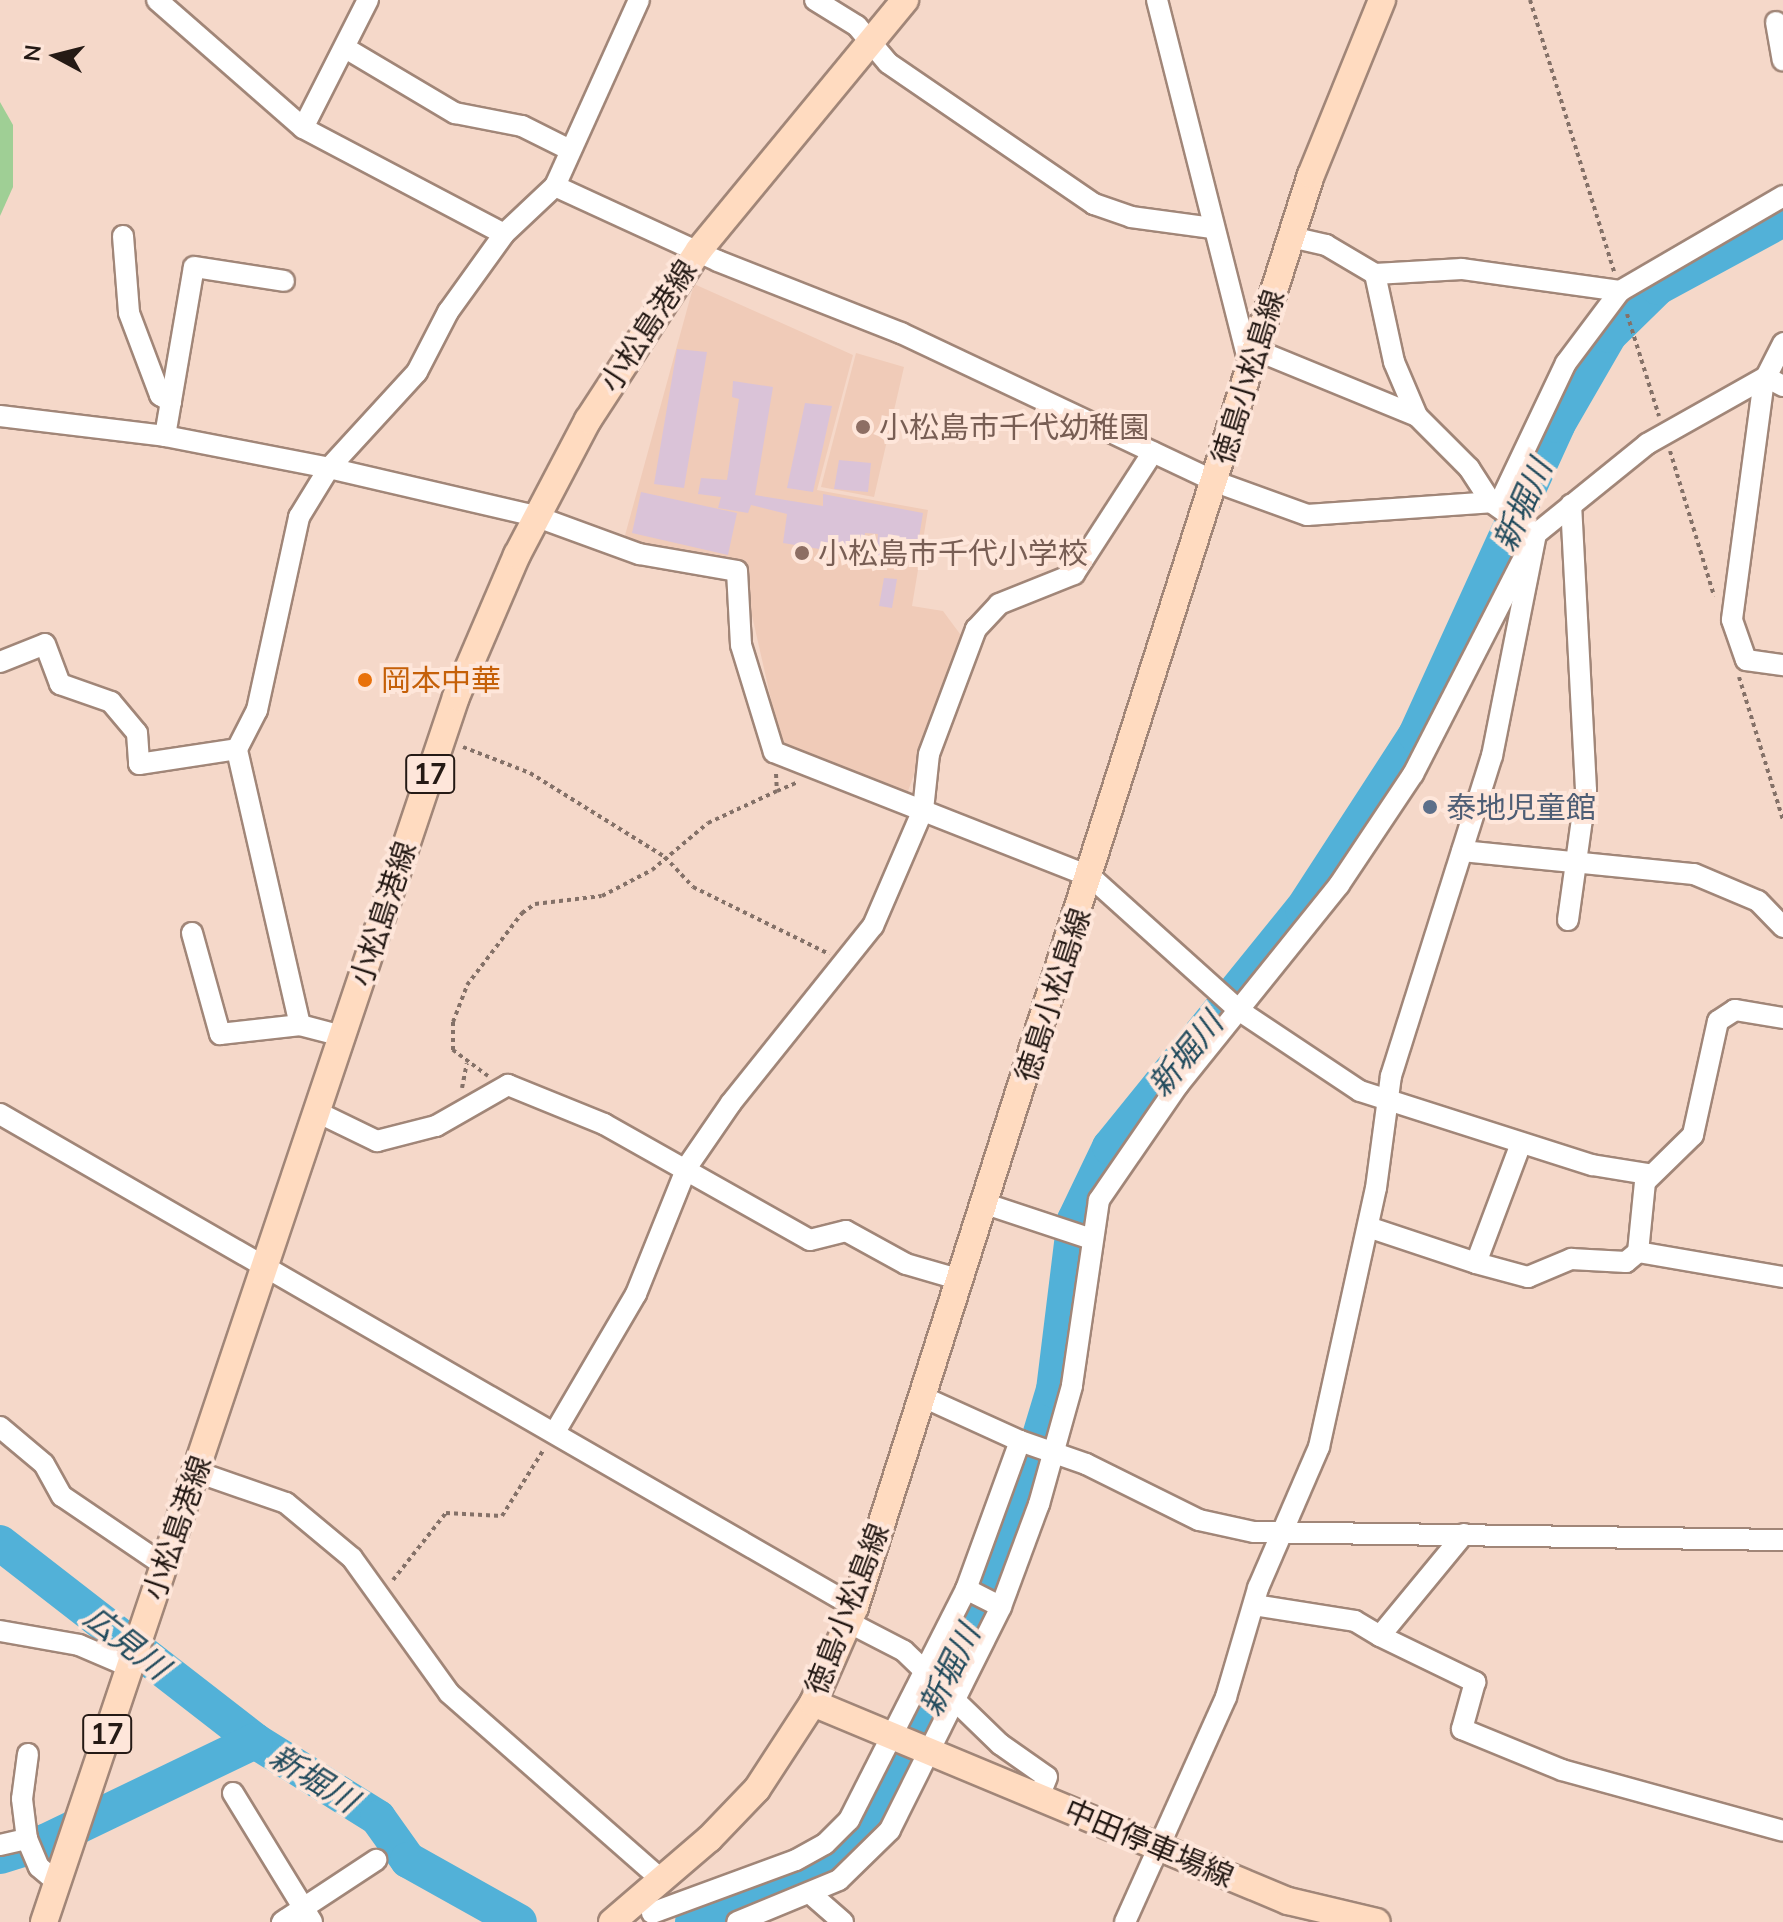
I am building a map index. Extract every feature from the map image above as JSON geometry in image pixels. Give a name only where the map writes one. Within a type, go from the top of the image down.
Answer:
[{"type":"main road","name":"小松島港線","points":[[44,1922],[442,739],[535,516],[632,345],[699,250],[905,0]]},
{"type":"main road","name":"徳島小松島線","points":[[612,1922],[651,1914],[663,1881],[757,1789],[813,1703],[852,1614],[1091,877],[1291,237],[1336,104],[1382,0]]},
{"type":"main road","points":[[813,1703],[897,1736]]},
{"type":"main road","name":"中田停車場線","points":[[897,1736],[1288,1901],[1377,1922]]},
{"type":"street","points":[[157,0],[303,128],[504,234]]},
{"type":"street","points":[[303,128],[347,49],[368,0]]},
{"type":"street","points":[[300,1025],[237,749],[257,710],[299,517],[329,468],[417,372],[448,312],[504,234],[555,186],[639,0]]},
{"type":"street","points":[[815,0],[857,26],[888,63],[1094,204],[1131,217],[1212,228]]},
{"type":"street","points":[[1157,0],[1212,228],[1253,359],[1417,416]]},
{"type":"street","points":[[1776,22],[1783,60]]},
{"type":"street","points":[[347,49],[455,113],[522,126],[570,150]]},
{"type":"street","points":[[555,186],[699,250],[901,333],[1216,482],[1307,515],[1497,506]]},
{"type":"street","points":[[1497,506],[1566,363],[1620,291],[1783,196]]},
{"type":"street","points":[[123,236],[129,313],[160,395],[171,402]]},
{"type":"street","points":[[1291,237],[1326,245],[1375,274],[1462,269],[1620,291]]},
{"type":"street","points":[[165,436],[194,267],[284,281]]},
{"type":"street","points":[[1375,274],[1394,362],[1417,416],[1469,468],[1497,506],[1532,531]]},
{"type":"street","points":[[1783,343],[1732,620],[1746,660],[1783,665]]},
{"type":"street","points":[[737,1922],[812,1895],[876,1850],[997,1604],[1051,1451],[1072,1386],[1086,1238],[1099,1200],[1119,1166],[1238,1009],[1339,885],[1413,774],[1532,531],[1665,435],[1775,382]]},
{"type":"street","points":[[0,416],[165,436],[329,468],[535,516],[639,554],[737,571],[741,645],[774,752],[1091,877],[1238,1009],[1360,1091],[1521,1143],[1648,1174]]},
{"type":"street","points":[[555,1432],[636,1294],[687,1167],[839,963],[873,926],[923,810],[929,754],[976,629],[999,604],[1074,574],[1153,452]]},
{"type":"street","points":[[1568,920],[1586,790],[1571,504]]},
{"type":"street","points":[[1125,1922],[1226,1697],[1254,1605],[1319,1447],[1368,1227],[1387,1101],[1509,685],[1532,531]]},
{"type":"street","points":[[0,662],[45,644],[60,684],[111,702],[137,733],[139,764],[237,749]]},
{"type":"street","points":[[1462,851],[1694,874],[1758,901],[1783,927]]},
{"type":"street","points":[[192,933],[220,1034],[300,1025],[342,1036]]},
{"type":"street","points":[[1368,1227],[1528,1277],[1571,1259],[1626,1262],[1638,1252],[1648,1174],[1693,1135],[1724,1014],[1735,1010],[1783,1018]]},
{"type":"street","points":[[317,1112],[377,1141],[436,1126],[508,1085],[604,1124],[687,1167],[810,1240],[846,1231],[906,1264],[961,1280]]},
{"type":"street","points":[[0,1114],[262,1268],[555,1432],[852,1614],[904,1651],[1000,1744],[1047,1777],[1039,1797]]},
{"type":"street","points":[[1476,1263],[1521,1143]]},
{"type":"street","points":[[986,1204],[1086,1238]]},
{"type":"street","points":[[1638,1252],[1783,1277]]},
{"type":"street","points":[[921,1396],[1051,1451],[1199,1520],[1283,1532],[1783,1540]]},
{"type":"street","points":[[0,1427],[44,1464],[62,1496],[165,1566]]},
{"type":"street","points":[[651,1914],[825,1844],[865,1794],[929,1676],[970,1590],[1024,1442]]},
{"type":"street","points":[[197,1472],[286,1503],[352,1558],[381,1595],[398,1631],[449,1693],[663,1881]]},
{"type":"street","points":[[1380,1636],[1464,1534]]},
{"type":"street","points":[[970,1590],[997,1604]]},
{"type":"street","points":[[1254,1605],[1355,1621],[1475,1682],[1462,1729],[1562,1770],[1783,1831]]},
{"type":"street","points":[[0,1631],[134,1655]]},
{"type":"street","points":[[28,1754],[22,1799],[27,1839],[39,1867],[57,1882]]},
{"type":"street","points":[[233,1793],[309,1915]]},
{"type":"street","points":[[0,1845],[27,1839]]},
{"type":"street","points":[[282,1922],[309,1915],[376,1860]]},
{"type":"street","points":[[812,1895],[843,1922]]},
{"type":"path","points":[[1530,0],[1620,291]]},
{"type":"path","points":[[1631,325],[1718,609]]},
{"type":"path","points":[[1736,667],[1783,820]]},
{"type":"path","points":[[442,739],[530,773],[665,857],[693,887],[747,909],[839,963]]},
{"type":"path","points":[[508,1085],[453,1050],[453,1022],[467,985],[535,904],[602,896],[665,857],[708,823],[777,791]]},
{"type":"path","points":[[381,1595],[446,1513],[502,1516],[555,1432]]},
{"type":"shaded area","name":"小松島市千代小学校","points":[[694,284],[853,355],[817,490],[928,510],[912,606],[943,611],[963,638],[907,794],[782,748],[741,567],[624,539]]},
{"type":"shaded area","name":"小松島市千代幼稚園","points":[[856,353],[904,367],[874,497],[821,487]]},
{"type":"green space","points":[[0,102],[13,125],[13,187],[0,216]]},
{"type":"building","points":[[677,349],[707,352],[684,488],[654,484]]},
{"type":"building","points":[[733,381],[773,387],[755,495],[823,506],[823,494],[923,513],[915,563],[876,559],[878,534],[865,533],[862,556],[783,543],[787,514],[751,505],[748,513],[718,508],[721,497],[698,494],[701,478],[727,480],[739,399],[732,397]]},
{"type":"building","points":[[805,403],[832,406],[813,492],[787,488]]},
{"type":"building","points":[[839,460],[871,463],[868,492],[834,489]]},
{"type":"building","points":[[641,492],[737,513],[728,555],[632,533]]},
{"type":"building","points":[[884,578],[897,579],[892,608],[879,606]]},
{"type":"waterway","name":"新堀川","points":[[693,1922],[846,1852],[874,1818],[1008,1542],[1054,1390],[1075,1220],[1110,1147],[1303,909],[1416,735],[1557,425],[1609,335],[1658,287],[1783,219]]},
{"type":"waterway","name":"新堀川","points":[[0,1543],[255,1741],[378,1818],[408,1860],[519,1922]]},
{"type":"waterway","name":"新堀川","points":[[0,1856],[45,1842],[255,1741]]},
{"type":"place","name":"小松島市千代幼稚園","points":[[863,427]]},
{"type":"place","name":"小松島市千代小学校","points":[[802,553]]},
{"type":"place","name":"岡本中華","points":[[365,680]]},
{"type":"place","name":"泰地児童館","points":[[1430,807]]},
{"type":"water label","name":"広見川","points":[[127,1642]]}]
